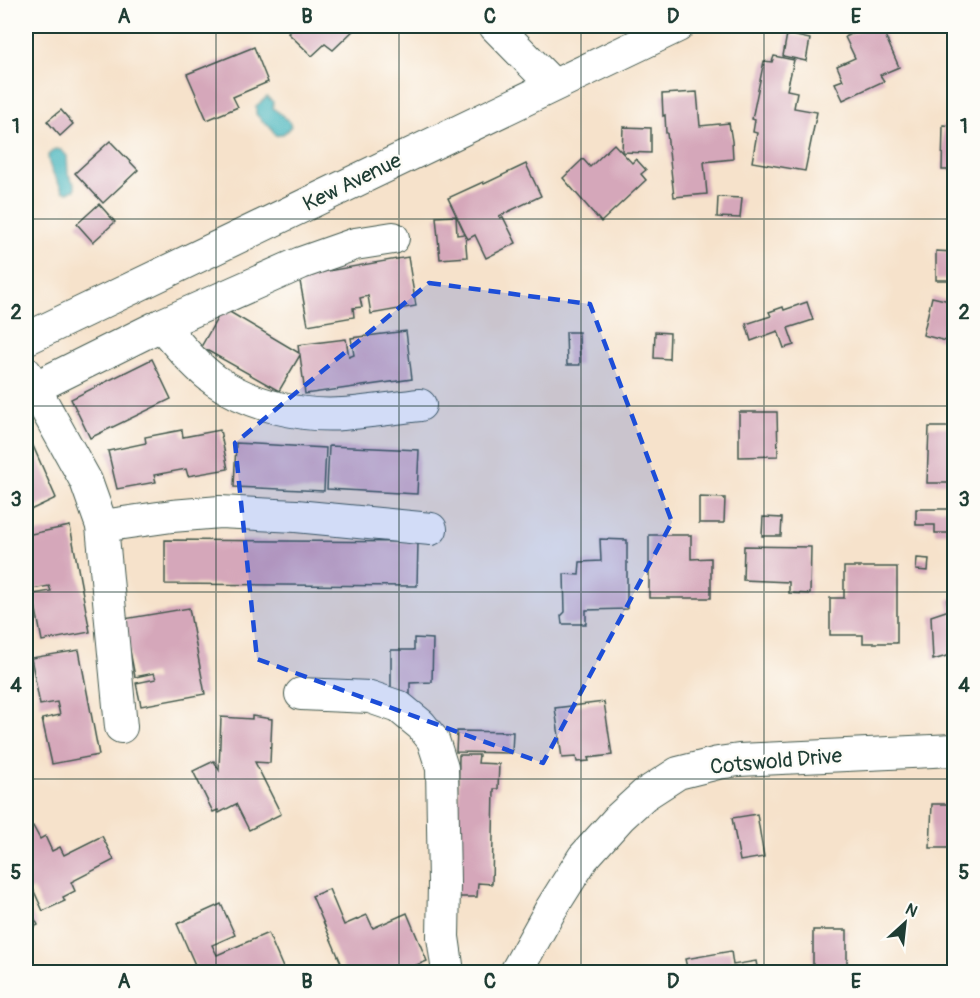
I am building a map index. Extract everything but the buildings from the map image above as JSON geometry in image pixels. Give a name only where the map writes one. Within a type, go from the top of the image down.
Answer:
[{"type":"street","points":[[495,26],[553,86]]},
{"type":"street","name":"Kew Avenue","points":[[26,339],[678,26]]},
{"type":"street","points":[[121,727],[102,526],[86,481],[28,384],[301,263],[355,244],[393,238]]},
{"type":"street","points":[[161,325],[196,364],[216,381],[248,398],[278,408],[313,414],[342,414],[420,405]]},
{"type":"street","points":[[102,526],[220,512],[286,515],[431,530]]},
{"type":"street","points":[[301,694],[370,697],[399,707],[421,725],[433,740],[442,768],[443,937],[448,972]]},
{"type":"street","name":"Cotswold Drive","points":[[516,972],[583,858],[644,795],[678,773],[739,760],[954,750]]},
{"type":"highlighted area","points":[[429,283],[590,304],[672,522],[543,763],[257,659],[235,443]]},
{"type":"water","points":[[267,97],[273,102],[273,108],[289,121],[291,126],[282,134],[275,135],[270,126],[256,114],[256,106]]},
{"type":"water","points":[[55,149],[61,150],[67,156],[68,174],[75,185],[75,190],[63,191],[53,174],[48,155]]}]
